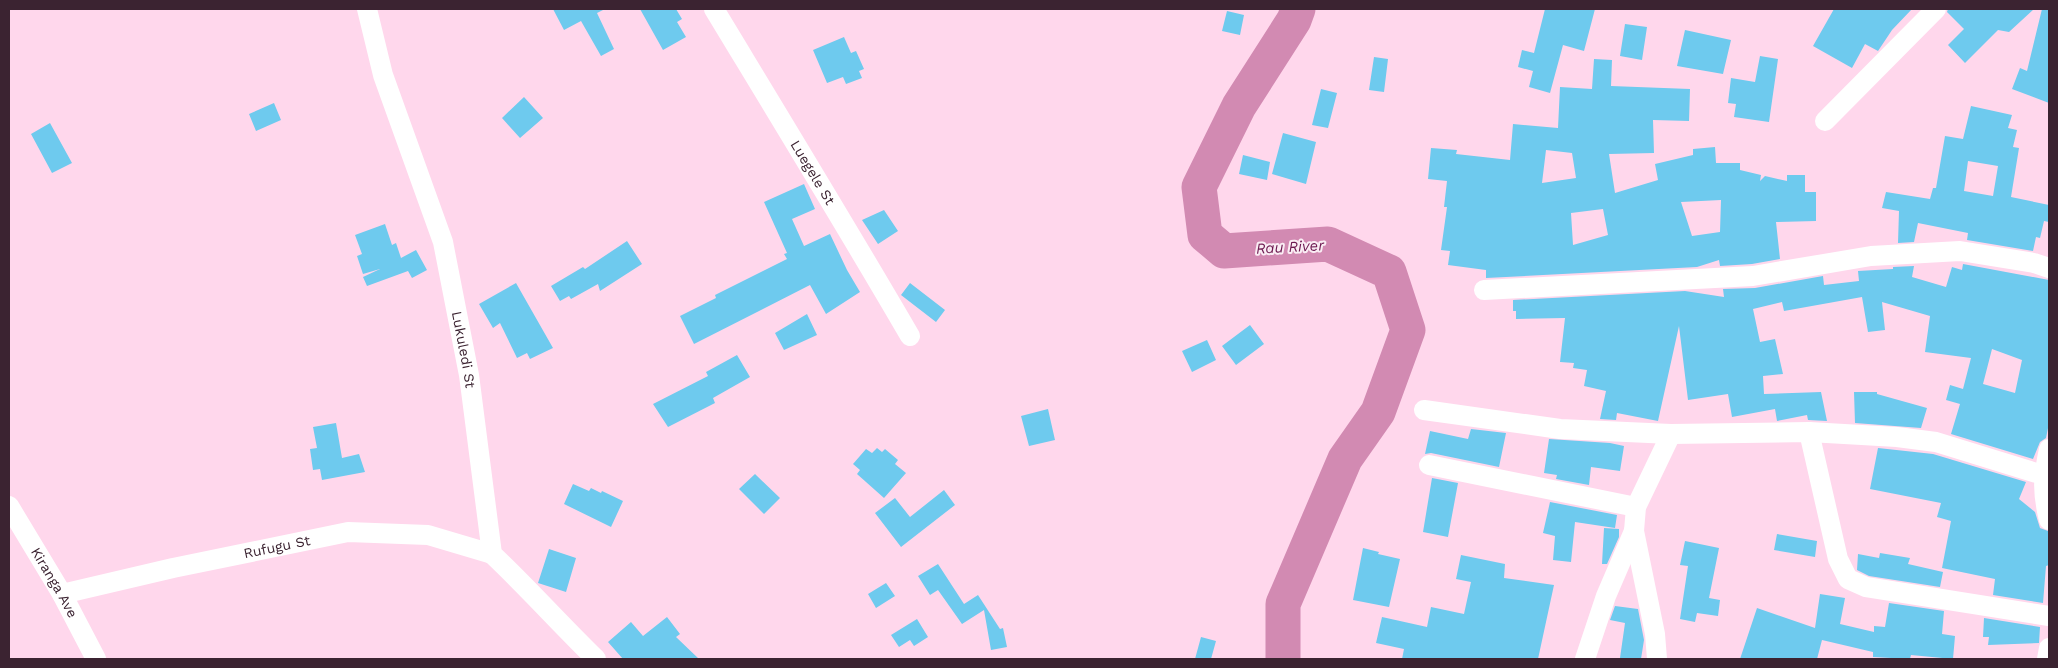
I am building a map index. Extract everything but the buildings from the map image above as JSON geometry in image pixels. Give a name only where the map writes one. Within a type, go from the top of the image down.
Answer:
[{"type":"street","name":"Lukuledi St","points":[[367,9],[383,75],[443,242],[469,375],[492,554]]},
{"type":"street","name":"Luegele St","points":[[714,9],[783,124],[819,178],[910,336]]},
{"type":"street","points":[[1825,121],[1936,9]]},
{"type":"street","points":[[1484,290],[1744,277],[1871,256],[1960,251],[2034,263],[2049,268]]},
{"type":"street","points":[[1424,410],[1560,429],[1671,434],[1809,432],[1897,437],[1936,442],[2043,475]]},
{"type":"street","points":[[1809,432],[1838,559],[1848,579],[1866,587],[2049,616]]},
{"type":"street","points":[[1657,659],[1655,634],[1634,531],[1636,507],[1671,434]]},
{"type":"street","points":[[2049,449],[2043,475],[2043,495],[2049,520]]},
{"type":"street","points":[[1429,466],[1636,507]]},
{"type":"street","name":"Kiranga Ave","points":[[9,506],[62,594],[96,659]]},
{"type":"street","points":[[1585,659],[1606,596],[1634,531]]},
{"type":"street","name":"Rufugu St","points":[[62,594],[173,568],[348,532],[428,535],[492,554]]},
{"type":"street","points":[[492,554],[521,581],[548,612],[596,659]]},
{"type":"street","points":[[2047,659],[2049,648]]},
{"type":"waterway","name":"Rau River","points":[[1283,659],[1283,604],[1345,459],[1378,412],[1408,330],[1389,272],[1328,244],[1224,251],[1205,235],[1199,187],[1239,106],[1294,20],[1298,9]]}]
